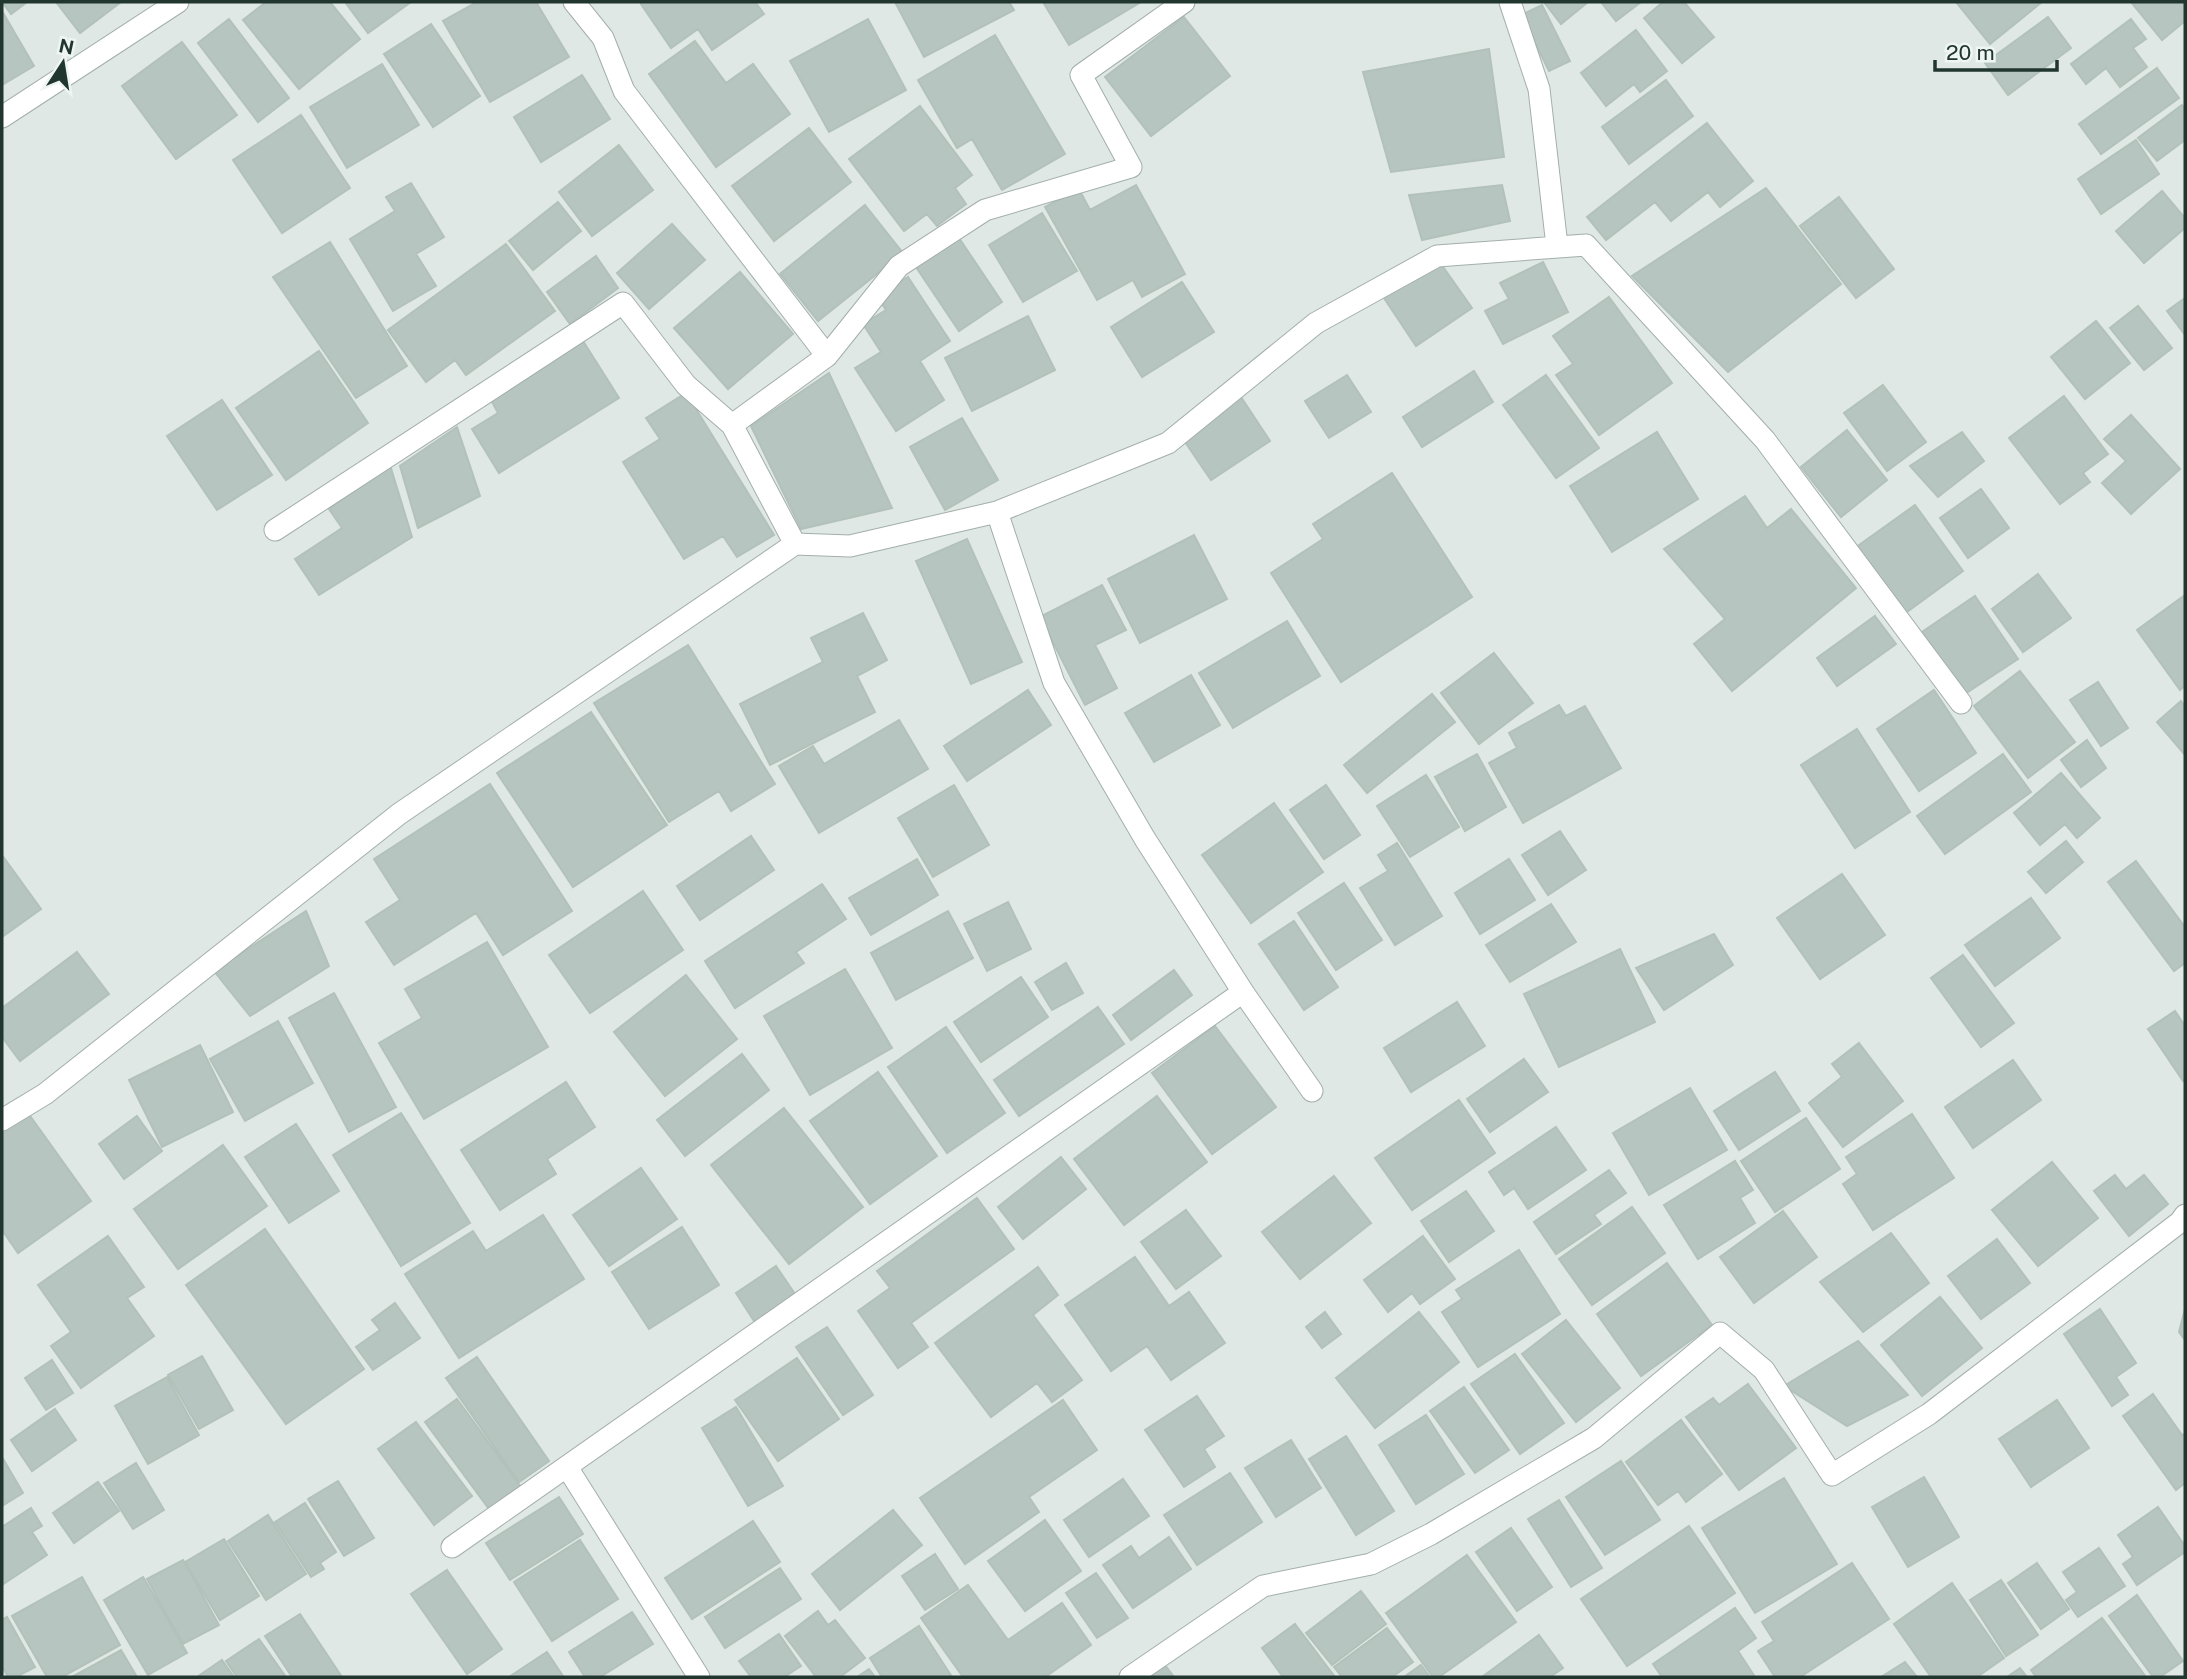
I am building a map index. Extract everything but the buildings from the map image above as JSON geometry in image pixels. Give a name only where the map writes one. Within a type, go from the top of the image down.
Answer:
[{"type":"street","points":[[2,117],[178,2]]},
{"type":"street","points":[[574,2],[603,38],[624,91],[827,356]]},
{"type":"street","points":[[732,425],[827,356],[899,266],[985,210],[1131,167],[1081,75],[1184,2]]},
{"type":"street","points":[[1510,2],[1539,89],[1557,246]]},
{"type":"street","points":[[2,1119],[46,1094],[399,814],[795,544],[850,546],[997,512],[1168,443],[1316,323],[1437,256],[1586,245],[1765,440],[1961,703]]},
{"type":"street","points":[[275,530],[623,303],[686,385],[732,425],[795,544]]},
{"type":"street","points":[[997,512],[1054,682],[1145,839],[1243,992],[1312,1091]]},
{"type":"street","points":[[452,1547],[1243,992]]},
{"type":"street","points":[[1130,1677],[1264,1586],[1371,1563],[1431,1534],[1594,1438],[1720,1333],[1764,1370],[1832,1475],[1929,1414],[2180,1222],[2185,1215]]},
{"type":"street","points":[[567,1467],[699,1677]]}]
